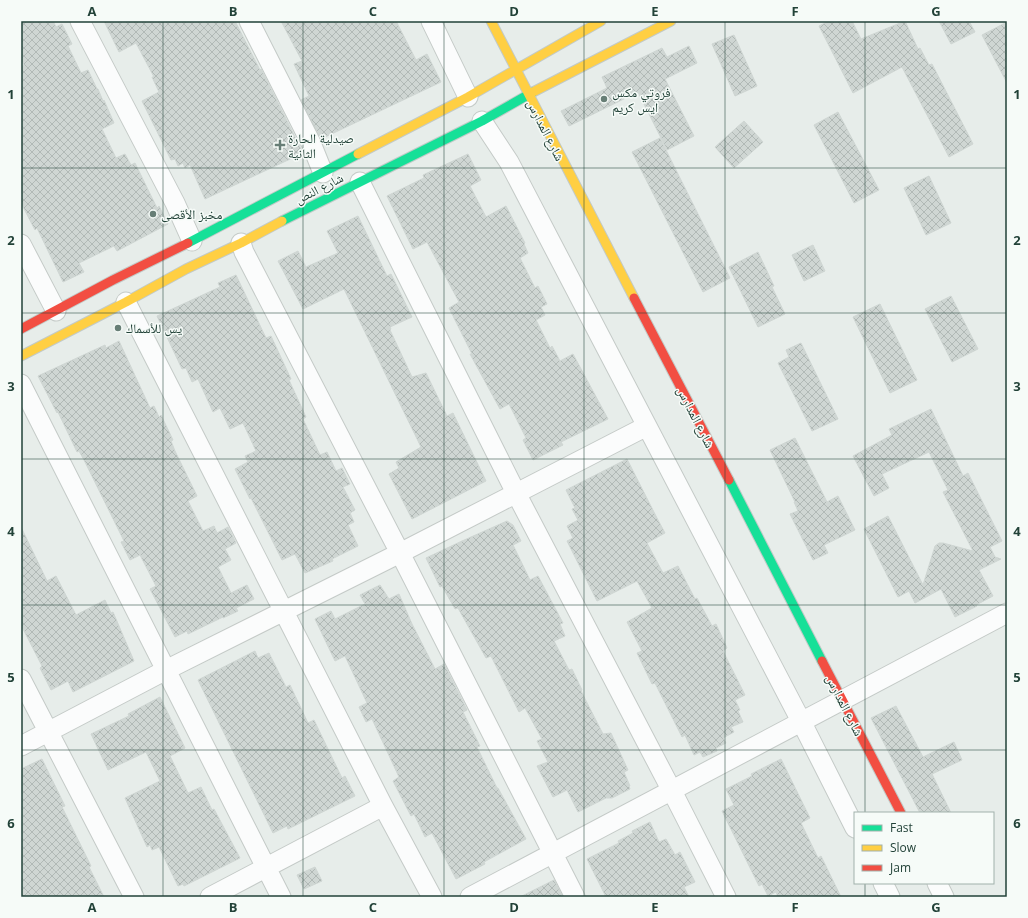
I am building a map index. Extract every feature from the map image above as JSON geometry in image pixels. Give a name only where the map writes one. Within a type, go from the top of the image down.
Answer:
[{"type":"main road","name":"شارع المدارس","points":[[491,21],[900,812]]},
{"type":"main road","name":"شارع النص","points":[[21,329],[468,97],[601,21]]},
{"type":"main road","name":"شارع النص","points":[[21,356],[126,302],[186,269],[241,243],[482,121],[528,95],[672,21]]},
{"type":"street","points":[[80,21],[175,203],[192,241]]},
{"type":"street","points":[[248,21],[311,143],[323,173]]},
{"type":"street","points":[[431,21],[468,97]]},
{"type":"street","points":[[482,121],[509,162],[801,721],[854,826]]},
{"type":"street","points":[[360,182],[516,493],[726,897]]},
{"type":"street","points":[[241,243],[244,252],[400,553],[575,897]]},
{"type":"street","points":[[21,244],[56,311]]},
{"type":"street","points":[[126,302],[383,806],[432,897]]},
{"type":"street","points":[[21,384],[281,897]]},
{"type":"street","points":[[21,746],[166,670],[400,553],[647,426]]},
{"type":"street","points":[[470,897],[1007,613]]},
{"type":"street","points":[[21,679],[134,897]]},
{"type":"street","points":[[210,897],[383,806]]},
{"type":"street","points":[[884,884],[890,897]]},
{"type":"street","points":[[938,884],[944,897]]},
{"type":"building","points":[[21,21],[53,21],[56,27],[62,24],[72,44],[68,46],[81,73],[88,70],[114,123],[102,129],[116,158],[125,154],[131,165],[135,163],[157,208],[159,206],[168,224],[117,251],[114,246],[79,263],[84,272],[63,282],[37,228],[35,230],[21,203],[21,67],[24,65],[21,58]]},
{"type":"building","points":[[104,21],[235,21],[303,153],[205,199],[190,165],[185,168],[183,163],[178,166],[175,159],[171,160],[142,101],[159,92],[152,77],[154,77],[136,43],[119,52]]},
{"type":"building","points":[[281,21],[396,21],[416,60],[427,54],[441,82],[321,139],[301,100],[309,96],[294,64],[302,61]]},
{"type":"building","points":[[829,21],[852,21],[861,39],[905,21],[918,49],[920,48],[929,65],[932,64],[973,144],[949,157],[902,67],[853,93],[819,26]]},
{"type":"building","points":[[939,21],[969,21],[975,32],[951,44]]},
{"type":"building","points":[[1007,22],[1007,83],[982,35]]},
{"type":"building","points":[[734,35],[757,86],[735,96],[712,44]]},
{"type":"building","name":"فروتي مكس ايس كريم","points":[[689,46],[697,63],[665,79],[694,136],[667,150],[638,92],[569,126],[561,111],[607,88],[602,77],[662,48],[667,57]]},
{"type":"building","points":[[838,112],[879,190],[854,203],[814,125]]},
{"type":"building","points":[[744,121],[763,142],[734,168],[715,147]]},
{"type":"building","points":[[660,138],[730,278],[703,292],[632,152]]},
{"type":"building","points":[[468,154],[481,180],[470,186],[486,217],[506,206],[525,243],[524,244],[528,253],[520,258],[535,288],[538,286],[547,304],[541,307],[545,315],[536,320],[550,348],[552,346],[560,361],[573,354],[608,419],[561,442],[563,445],[533,460],[523,440],[526,438],[509,404],[500,409],[470,354],[472,354],[449,308],[459,302],[427,242],[413,249],[387,196],[424,178],[423,175]]},
{"type":"building","points":[[929,176],[951,223],[926,235],[904,188]]},
{"type":"building","points":[[358,216],[387,276],[391,274],[412,317],[390,327],[390,330],[412,377],[426,373],[447,416],[453,413],[486,481],[412,519],[389,474],[399,468],[396,462],[421,447],[344,289],[303,309],[278,261],[298,251],[306,267],[338,253],[327,231]]},
{"type":"building","points":[[813,245],[825,271],[804,281],[792,255]]},
{"type":"building","points":[[758,252],[785,314],[758,327],[729,267]]},
{"type":"building","points":[[236,275],[266,338],[271,336],[291,379],[289,380],[306,417],[303,419],[320,455],[327,452],[336,471],[342,468],[350,484],[343,487],[355,510],[350,513],[354,522],[348,525],[358,546],[332,559],[333,561],[305,573],[295,554],[282,560],[235,469],[248,462],[245,456],[256,451],[243,423],[230,429],[220,408],[213,412],[198,379],[192,382],[186,368],[182,369],[157,316],[220,287],[218,283]]},
{"type":"building","points":[[951,296],[978,349],[952,362],[925,309]]},
{"type":"building","points":[[880,304],[917,380],[890,393],[853,317]]},
{"type":"building","points":[[119,341],[150,408],[154,406],[159,417],[161,415],[173,440],[171,441],[175,451],[197,496],[188,501],[203,531],[214,526],[217,533],[228,527],[236,543],[225,549],[231,560],[218,567],[231,593],[247,585],[254,599],[236,608],[238,611],[188,634],[187,631],[175,637],[150,589],[156,586],[140,555],[130,560],[121,542],[124,541],[84,460],[79,451],[77,452],[58,412],[57,413],[38,376],[105,345],[106,348]]},
{"type":"building","points":[[801,343],[838,419],[812,431],[778,363],[789,357],[786,350]]},
{"type":"building","points":[[931,409],[963,476],[968,473],[1002,541],[990,547],[995,557],[1001,559],[979,570],[993,596],[955,617],[941,589],[915,603],[909,591],[898,597],[864,529],[888,516],[923,585],[935,546],[939,543],[973,551],[943,492],[948,490],[929,452],[882,474],[889,488],[874,496],[853,456],[892,435],[889,429]]},
{"type":"building","points":[[795,438],[827,502],[838,496],[855,530],[824,545],[828,553],[813,560],[790,514],[798,511],[770,450]]},
{"type":"building","points":[[627,459],[665,533],[647,543],[663,573],[678,566],[695,599],[697,598],[712,626],[716,624],[727,648],[723,651],[745,695],[735,700],[740,710],[738,711],[743,722],[731,727],[734,732],[723,738],[726,743],[716,748],[717,751],[703,757],[700,752],[694,755],[685,735],[682,737],[655,683],[652,684],[637,653],[642,651],[627,622],[652,608],[637,581],[597,601],[567,541],[573,538],[567,526],[578,520],[572,509],[575,508],[566,490]]},
{"type":"building","points":[[507,521],[513,525],[521,541],[513,545],[530,580],[538,576],[563,623],[560,624],[565,636],[554,641],[569,670],[572,669],[582,690],[581,691],[603,734],[611,733],[628,770],[624,772],[630,789],[612,798],[606,798],[578,812],[567,790],[553,797],[537,766],[548,762],[537,741],[542,739],[525,708],[519,712],[491,656],[486,658],[458,608],[455,609],[442,586],[440,587],[426,558]]},
{"type":"building","points":[[21,527],[47,581],[56,576],[76,615],[105,600],[111,613],[113,612],[134,661],[73,692],[68,681],[51,690],[40,668],[42,666],[21,625]]},
{"type":"building","points":[[380,585],[389,599],[399,594],[412,624],[435,669],[444,664],[467,710],[463,712],[480,746],[477,747],[497,788],[526,839],[484,862],[485,864],[456,879],[432,833],[425,837],[414,814],[411,816],[393,781],[399,777],[372,719],[366,722],[359,707],[367,703],[345,656],[335,661],[315,619],[331,611],[335,619],[365,604],[360,595]]},
{"type":"building","points":[[255,651],[258,658],[269,653],[286,687],[290,685],[308,723],[314,720],[342,778],[345,776],[355,796],[288,829],[287,826],[273,833],[198,680]]},
{"type":"building","points":[[160,697],[185,748],[170,756],[188,793],[201,787],[212,810],[214,809],[240,858],[184,886],[183,884],[178,886],[159,847],[152,850],[150,845],[147,847],[125,798],[160,781],[146,752],[108,770],[91,734],[129,716],[128,714]]},
{"type":"building","points":[[896,706],[923,757],[954,742],[962,760],[932,774],[951,812],[919,812],[871,718]]},
{"type":"building","points":[[42,759],[65,806],[62,807],[91,866],[89,867],[104,897],[21,897],[21,769]]},
{"type":"building","points":[[781,759],[810,818],[801,823],[818,858],[821,856],[841,897],[778,897],[776,892],[768,896],[762,884],[759,886],[722,811],[734,805],[726,789]]},
{"type":"building","points":[[650,822],[659,842],[666,839],[675,855],[680,852],[695,882],[684,887],[689,897],[606,897],[587,859],[619,843],[618,841],[633,833],[632,831]]},
{"type":"building","points":[[315,867],[322,881],[304,889],[297,875]]},
{"type":"building","points":[[554,880],[563,897],[520,897]]},
{"type":"traffic: fast","points":[[282,221],[482,121],[533,92]]},
{"type":"traffic: fast","points":[[188,243],[358,154]]},
{"type":"traffic: fast","points":[[729,480],[822,661]]},
{"type":"traffic: slow","points":[[491,21],[634,298]]},
{"type":"traffic: slow","points":[[358,154],[468,97],[601,21]]},
{"type":"traffic: slow","points":[[533,92],[671,21]]},
{"type":"traffic: slow","points":[[21,356],[126,302],[186,269],[241,243],[282,221]]},
{"type":"traffic: jam","points":[[21,329],[113,280],[188,243]]},
{"type":"traffic: jam","points":[[634,298],[729,480]]},
{"type":"traffic: jam","points":[[822,661],[900,812]]},
{"type":"place","name":"فروتي مكس ايس كريم","points":[[604,99]]},
{"type":"place","name":"صيدلية الحارة الثانية","points":[[280,145]]},
{"type":"place","name":"مخبز الأقصى","points":[[153,214]]},
{"type":"place","name":"يس للأسماك","points":[[118,328]]}]
